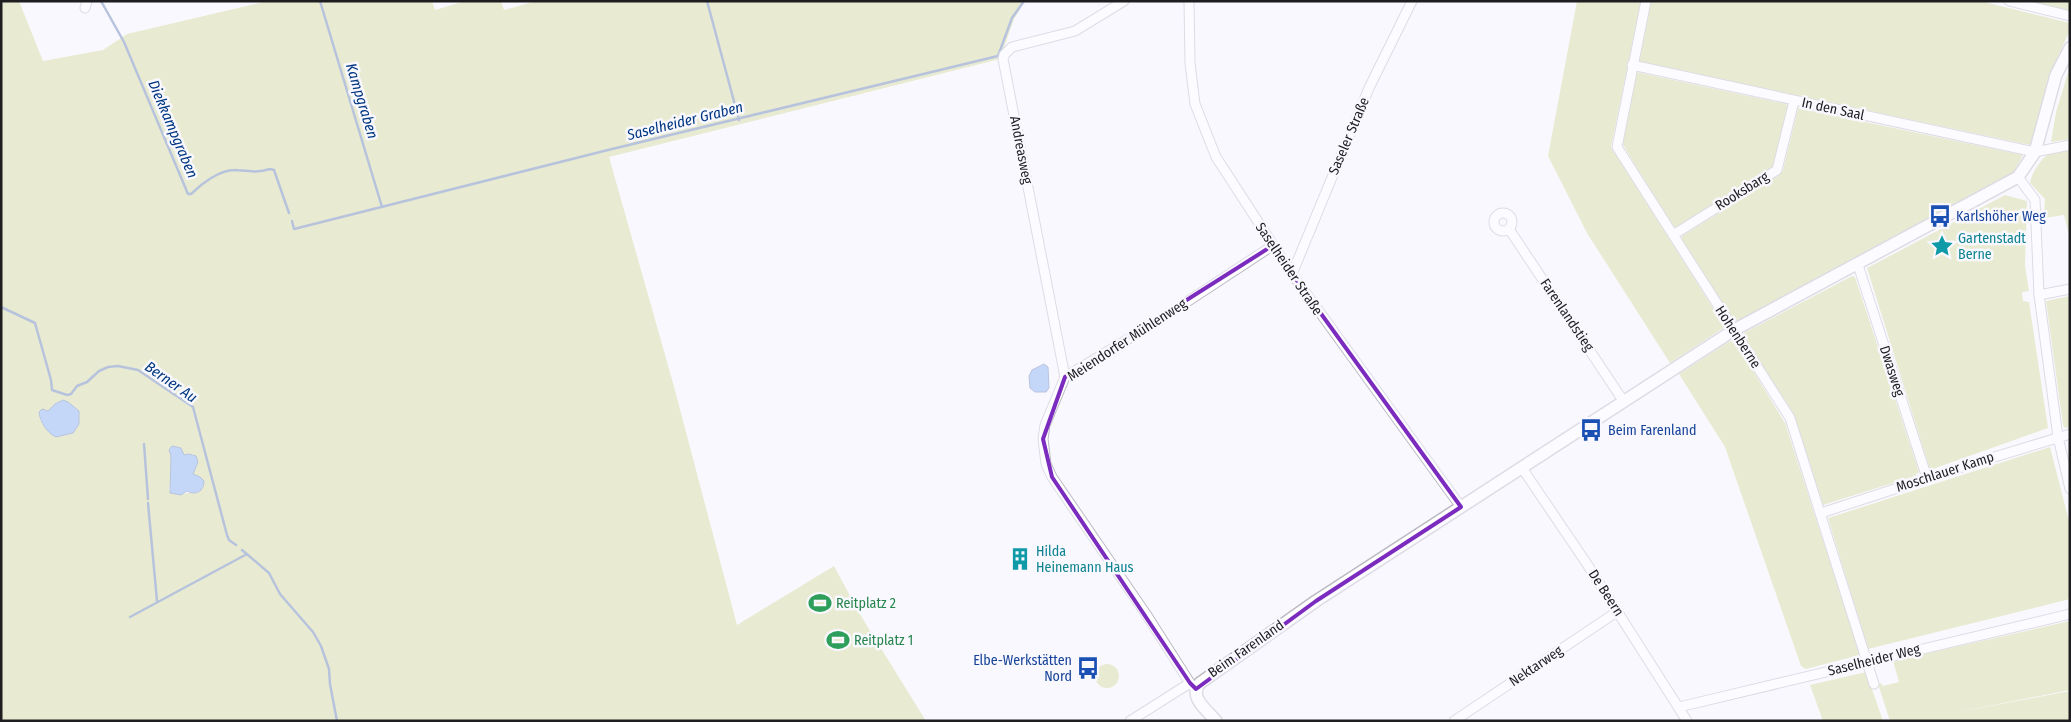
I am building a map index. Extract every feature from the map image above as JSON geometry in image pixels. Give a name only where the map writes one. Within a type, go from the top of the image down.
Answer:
[{"type":"street","name":"Andreasweg","points":[[1065,377],[1003,59],[1004,55],[1012,47],[1076,31],[1124,1]]},
{"type":"street","name":"Saselheider Straße","points":[[1189,1],[1190,63],[1195,104],[1216,157],[1272,246],[1461,507]]},
{"type":"street","name":"Saseler Straße","points":[[1292,274],[1369,88],[1412,1]]},
{"type":"street","name":"Hohenberne","points":[[1646,1],[1617,147],[1790,418],[1874,684]]},
{"type":"street","points":[[2009,1],[2070,16]]},
{"type":"street","points":[[2070,48],[2056,75],[2035,152],[2018,177],[2035,200],[2039,295],[2058,437],[2070,490]]},
{"type":"street","name":"In den Saal","points":[[1632,65],[2035,152]]},
{"type":"street","name":"Rooksbarg","points":[[1673,235],[1777,170],[1794,101]]},
{"type":"street","points":[[2035,152],[2070,145]]},
{"type":"street","name":"Beim Farenland","points":[[1193,686],[1308,606],[1734,330],[1858,265],[2018,177]]},
{"type":"street","name":"Farenlandstieg","points":[[1509,229],[1624,402]]},
{"type":"street","name":"Meiendorfer Mühlenweg","points":[[1216,721],[1198,700],[1193,686],[1052,477],[1046,464],[1042,439],[1045,425],[1065,377],[1158,321],[1272,246]]},
{"type":"street","name":"Dwasweg","points":[[1858,265],[1926,478]]},
{"type":"street","points":[[2039,295],[2070,289]]},
{"type":"street","name":"Moschlauer Kamp","points":[[1821,513],[1926,478],[2070,434]]},
{"type":"street","name":"De Beern","points":[[1522,468],[1618,611],[1687,721]]},
{"type":"street","name":"Nektarweg","points":[[1454,721],[1618,611]]},
{"type":"street","name":"Saselheider Weg","points":[[1679,708],[1868,661],[2070,614]]},
{"type":"street","points":[[1130,721],[1193,686]]},
{"type":"highlighted area","points":[[1272,246],[1461,507],[1316,601],[1196,689],[1190,683],[1052,477],[1043,439],[1065,377]]},
{"type":"green space","points":[[1,1],[19,1],[43,61],[103,50],[127,34],[268,1],[432,1],[435,10],[465,1],[501,1],[504,10],[536,1],[1025,1],[1014,19],[1000,59],[609,157],[673,383],[737,625],[834,566],[861,616],[926,721],[1,721]],"holes":[[[63,400],[77,409],[70,434],[56,437],[46,429],[40,420],[44,411],[48,411],[55,404]],[[193,454],[193,475],[204,484],[199,492],[176,494],[169,490],[171,456]]]},
{"type":"green space","points":[[1577,1],[1641,1],[1611,147],[1725,327],[1670,363],[1587,233],[1548,156]]},
{"type":"green space","points":[[1650,1],[1980,1],[2070,23],[2070,30],[2048,78],[2035,134],[2030,145],[1637,62]]},
{"type":"green space","points":[[2029,1],[2070,1],[2070,11]]},
{"type":"green space","points":[[2070,66],[2070,139],[2051,142],[2056,112]]},
{"type":"green space","points":[[1636,72],[1786,104],[1788,107],[1775,163],[1770,172],[1677,228],[1672,227],[1622,143]]},
{"type":"green space","points":[[1798,108],[2023,155],[2014,172],[2002,181],[1738,321],[1730,315],[1682,240],[1682,236],[1778,176],[1783,170]]},
{"type":"green space","points":[[2070,149],[2070,239],[2064,215],[2044,218],[2045,199],[2030,183],[2040,162],[2047,155],[2054,151]]},
{"type":"green space","points":[[2005,195],[2027,201],[2025,266],[2029,291],[2022,292],[2023,301],[2029,302],[2048,428],[1930,470],[1867,268]]},
{"type":"green space","points":[[1852,276],[1855,277],[1919,472],[1915,476],[1823,505],[1794,415],[1744,337],[1744,333]]},
{"type":"green space","points":[[2070,296],[2070,427],[2065,428],[2063,425],[2046,301]]},
{"type":"green space","points":[[1730,341],[1736,343],[1785,423],[1860,655],[1806,669],[1801,666],[1725,447],[1679,374]]},
{"type":"green space","points":[[2050,447],[2070,525],[2070,599],[1868,649],[1828,518]]},
{"type":"green space","points":[[2070,621],[2070,690],[1943,715],[2070,691],[2070,721],[1890,721],[1878,684],[1881,683],[1883,686],[1899,682],[1893,661]]},
{"type":"green space","points":[[1107,664],[1116,667],[1119,676],[1116,685],[1107,688],[1098,685],[1095,676],[1098,667]]},
{"type":"green space","points":[[1866,672],[1883,721],[1823,721],[1810,685]]},
{"type":"water","points":[[1044,364],[1048,367],[1049,388],[1046,392],[1035,392],[1030,388],[1029,376],[1032,370]]},
{"type":"water","points":[[63,400],[79,411],[79,424],[73,433],[56,437],[44,427],[39,412],[42,409],[48,411],[55,404]]},
{"type":"water","points":[[172,446],[181,448],[184,455],[196,456],[198,462],[193,474],[204,481],[204,485],[199,492],[187,491],[181,495],[170,493],[171,456],[169,450]]},
{"type":"waterway","name":"Diekkampgraben","points":[[101,1],[124,42],[188,194],[191,194],[205,182],[223,172],[270,169],[274,170],[289,213]]},
{"type":"waterway","name":"Kampgraben","points":[[320,1],[382,207]]},
{"type":"waterway","points":[[707,1],[739,120]]},
{"type":"waterway","name":"Saselheider Graben","points":[[292,221],[294,229],[608,150],[998,56],[1012,18],[1024,1]]},
{"type":"waterway","name":"Berner Au","points":[[1,307],[35,323],[52,390],[67,395],[71,394],[77,386],[87,382],[99,371],[108,367],[118,366],[138,370],[193,407],[227,535],[229,540],[236,545]]},
{"type":"waterway","points":[[144,444],[148,499]]},
{"type":"waterway","points":[[148,503],[157,601]]},
{"type":"waterway","name":"Berner Au","points":[[242,550],[269,573],[280,594],[313,632],[321,646],[329,669],[337,721]]},
{"type":"waterway","points":[[130,617],[247,554]]},
{"type":"place","name":"Karlshöher Weg","points":[[1940,216]]},
{"type":"place","name":"Gartenstadt Berne","points":[[1942,246]]},
{"type":"place","name":"Beim Farenland","points":[[1591,430]]},
{"type":"place","name":"Hilda Heinemann Haus","points":[[1020,559]]},
{"type":"place","name":"Reitplatz 2","points":[[820,603]]},
{"type":"place","name":"Reitplatz 1","points":[[838,640]]},
{"type":"place","name":"Elbe-Werkstätten Nord","points":[[1088,668]]}]
